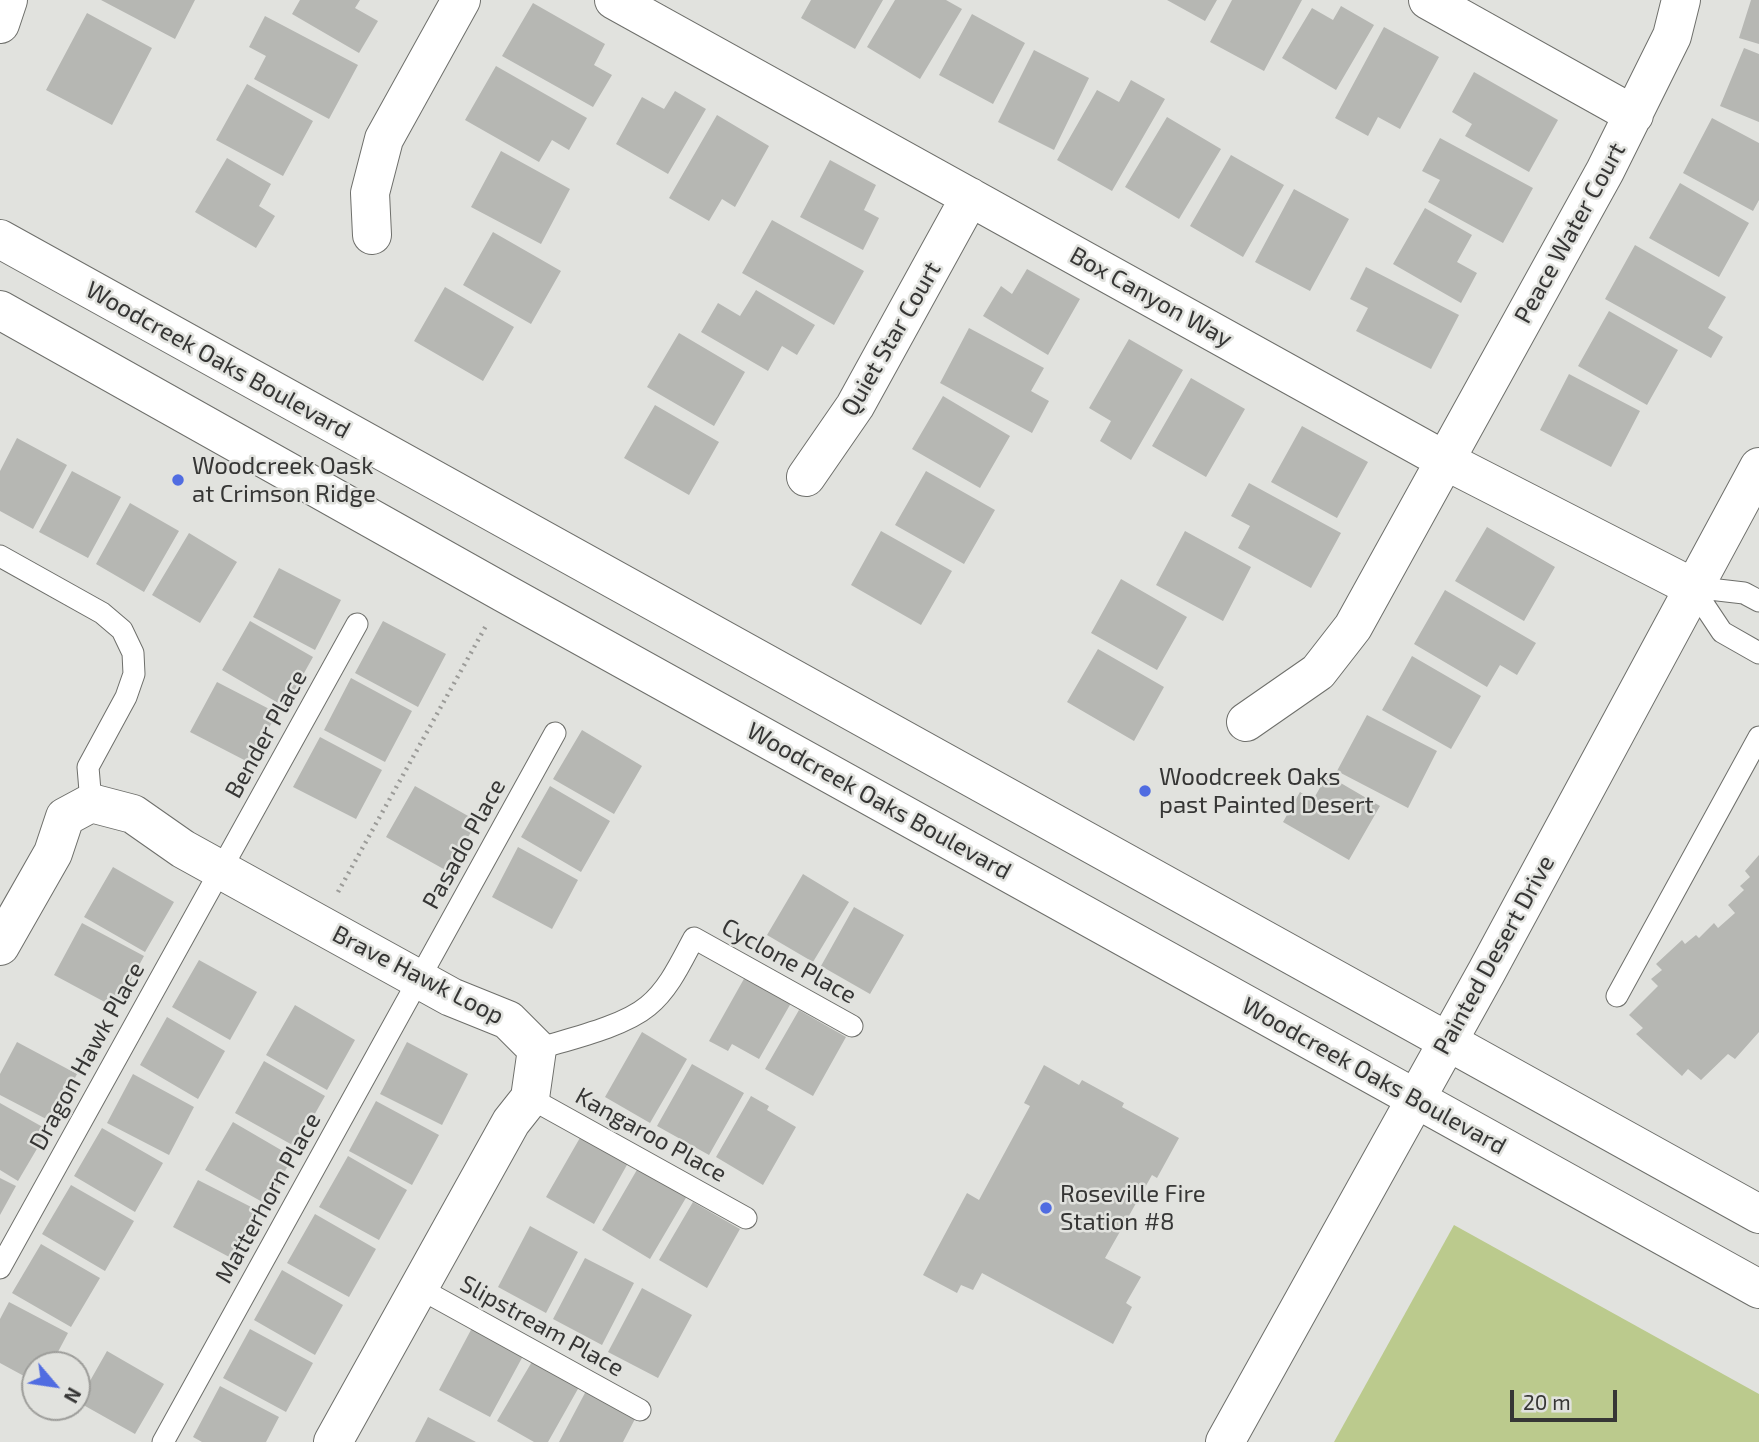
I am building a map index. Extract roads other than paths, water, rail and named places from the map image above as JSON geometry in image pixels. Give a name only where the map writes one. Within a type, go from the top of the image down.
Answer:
[{"type":"street","points":[[0,24],[8,0]]},
{"type":"street","points":[[372,235],[370,193],[384,139],[461,0]]},
{"type":"street","name":"Box Canyon Way","points":[[614,0],[1446,461],[1692,587]]},
{"type":"street","points":[[1427,0],[1634,115]]},
{"type":"street","name":"Peace Water Court","points":[[1246,722],[1318,672],[1353,627],[1634,115],[1672,36],[1681,0]]},
{"type":"street","name":"Quiet Star Court","points":[[806,477],[855,406],[970,197]]},
{"type":"street","name":"Woodcreek Oaks Boulevard","points":[[0,239],[1759,1214]]},
{"type":"street","name":"Woodcreek Oaks Boulevard","points":[[0,310],[504,593],[1759,1289]]},
{"type":"street","name":"Painted Desert Drive","points":[[1225,1442],[1759,467]]},
{"type":"street","points":[[0,946],[53,853],[65,817],[91,803]]},
{"type":"street","name":"Brave Hawk Loop","points":[[91,803],[133,814],[183,849],[451,998],[508,1020],[537,1049]]},
{"type":"street","points":[[334,1442],[511,1122],[530,1098],[537,1049]]},
{"type":"lane","points":[[0,556],[102,613],[122,630],[133,653],[134,674],[127,697],[88,767],[91,803]]},
{"type":"lane","points":[[1692,587],[1744,593],[1759,601]]},
{"type":"lane","points":[[1692,587],[1722,632],[1759,653]]},
{"type":"lane","name":"Bender Place","points":[[221,870],[357,624]]},
{"type":"lane","name":"Pasado Place","points":[[419,980],[555,733]]},
{"type":"lane","points":[[1617,996],[1759,737]]},
{"type":"lane","name":"Dragon Hawk Place","points":[[0,1268],[221,870]]},
{"type":"lane","name":"Cyclone Place","points":[[537,1049],[632,1017],[650,1005],[668,984],[694,938],[852,1026]]},
{"type":"lane","name":"Matterhorn Place","points":[[163,1442],[419,980]]},
{"type":"lane","name":"Kangaroo Place","points":[[530,1098],[746,1218]]},
{"type":"lane","name":"Slipstream Place","points":[[419,1288],[640,1410]]},
{"type":"place","name":"Woodcreek Oask at Crimson Ridge","points":[[178,480]]},
{"type":"place","name":"Woodcreek Oaks past Painted Desert","points":[[1145,791]]},
{"type":"place","name":"Roseville Fire Station #8","points":[[1046,1208]]}]
